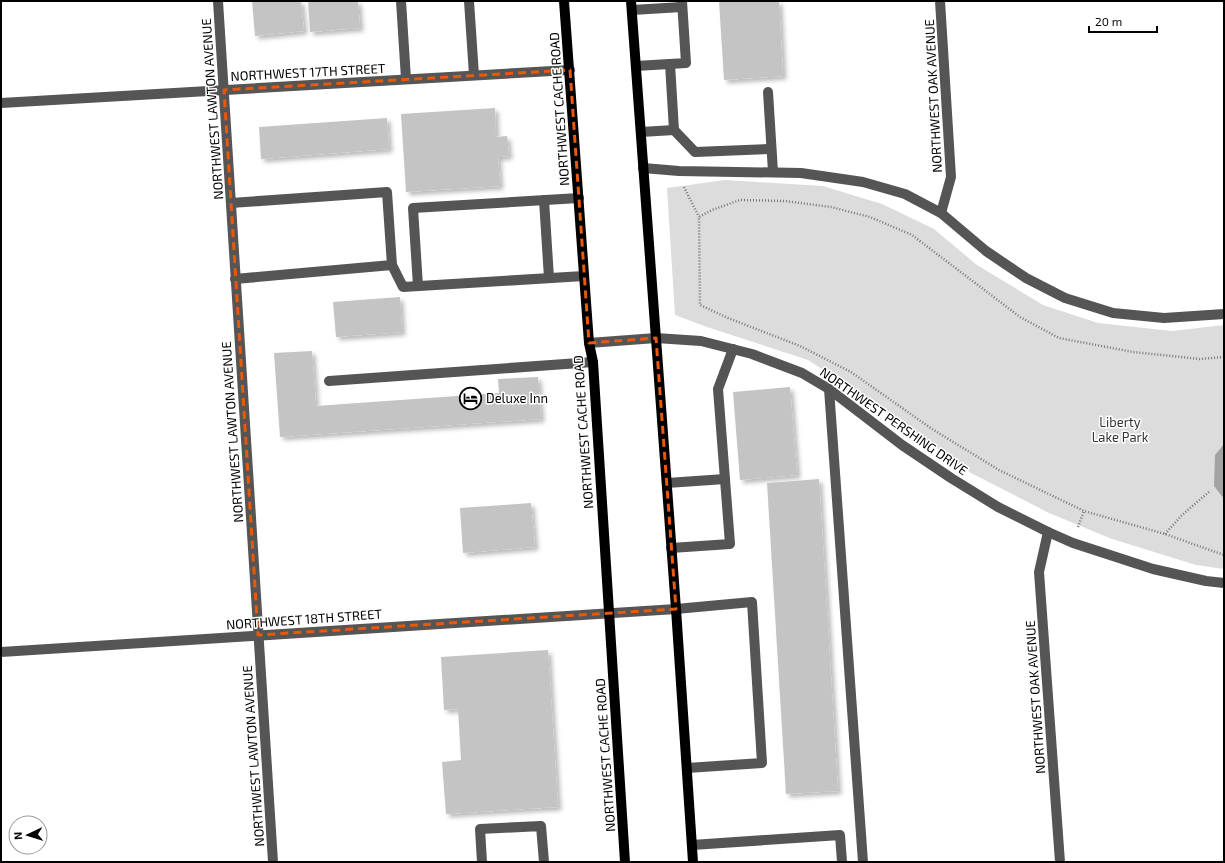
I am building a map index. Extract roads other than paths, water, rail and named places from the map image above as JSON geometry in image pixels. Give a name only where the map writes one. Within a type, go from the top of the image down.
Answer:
[{"type":"main road","name":"NORTHWEST CACHE ROAD","points":[[564,1],[589,342],[593,362],[625,862]]},
{"type":"main road","points":[[632,5],[693,862]]},
{"type":"street","name":"NORTHWEST LAWTON AVENUE","points":[[218,1],[273,862]]},
{"type":"street","points":[[401,1],[406,79]]},
{"type":"street","points":[[469,1],[474,76]]},
{"type":"street","name":"NORTHWEST OAK AVENUE","points":[[940,1],[952,177],[941,213]]},
{"type":"street","points":[[632,5],[682,4],[686,64],[636,66]]},
{"type":"street","points":[[670,64],[674,130],[695,152],[771,149]]},
{"type":"street","name":"NORTHWEST 17TH STREET","points":[[1,103],[570,70]]},
{"type":"street","points":[[768,92],[773,172]]},
{"type":"street","points":[[641,132],[674,130]]},
{"type":"street","points":[[643,168],[679,171],[801,173],[863,182],[905,194],[941,213],[986,251],[1026,278],[1066,298],[1113,313],[1164,318],[1224,314]]},
{"type":"street","points":[[231,203],[387,192],[392,265],[403,287],[584,276]]},
{"type":"street","points":[[418,286],[413,208],[579,198]]},
{"type":"street","points":[[544,200],[549,278]]},
{"type":"street","points":[[235,279],[392,265]]},
{"type":"street","name":"NORTHWEST PERSHING DRIVE","points":[[589,342],[656,338],[701,341],[752,354],[802,373],[829,389],[902,445],[951,478],[998,507],[1048,532],[1073,543],[1153,569],[1206,581],[1224,583]]},
{"type":"street","points":[[671,548],[730,544],[718,389],[733,349]]},
{"type":"street","points":[[329,381],[593,362]]},
{"type":"street","points":[[829,389],[863,862]]},
{"type":"street","points":[[667,483],[725,479]]},
{"type":"street","name":"NORTHWEST OAK AVENUE","points":[[1048,532],[1040,572],[1060,862]]},
{"type":"street","name":"NORTHWEST 18TH STREET","points":[[1,652],[676,609],[752,602],[762,763],[687,768]]},
{"type":"street","points":[[482,862],[480,829],[541,826],[544,862]]},
{"type":"street","points":[[692,845],[840,835],[842,862]]},
{"type":"place","name":"Deluxe Inn","points":[[471,398]]},
{"type":"park label","name":"Liberty Lake Park","points":[[1120,430]]}]
